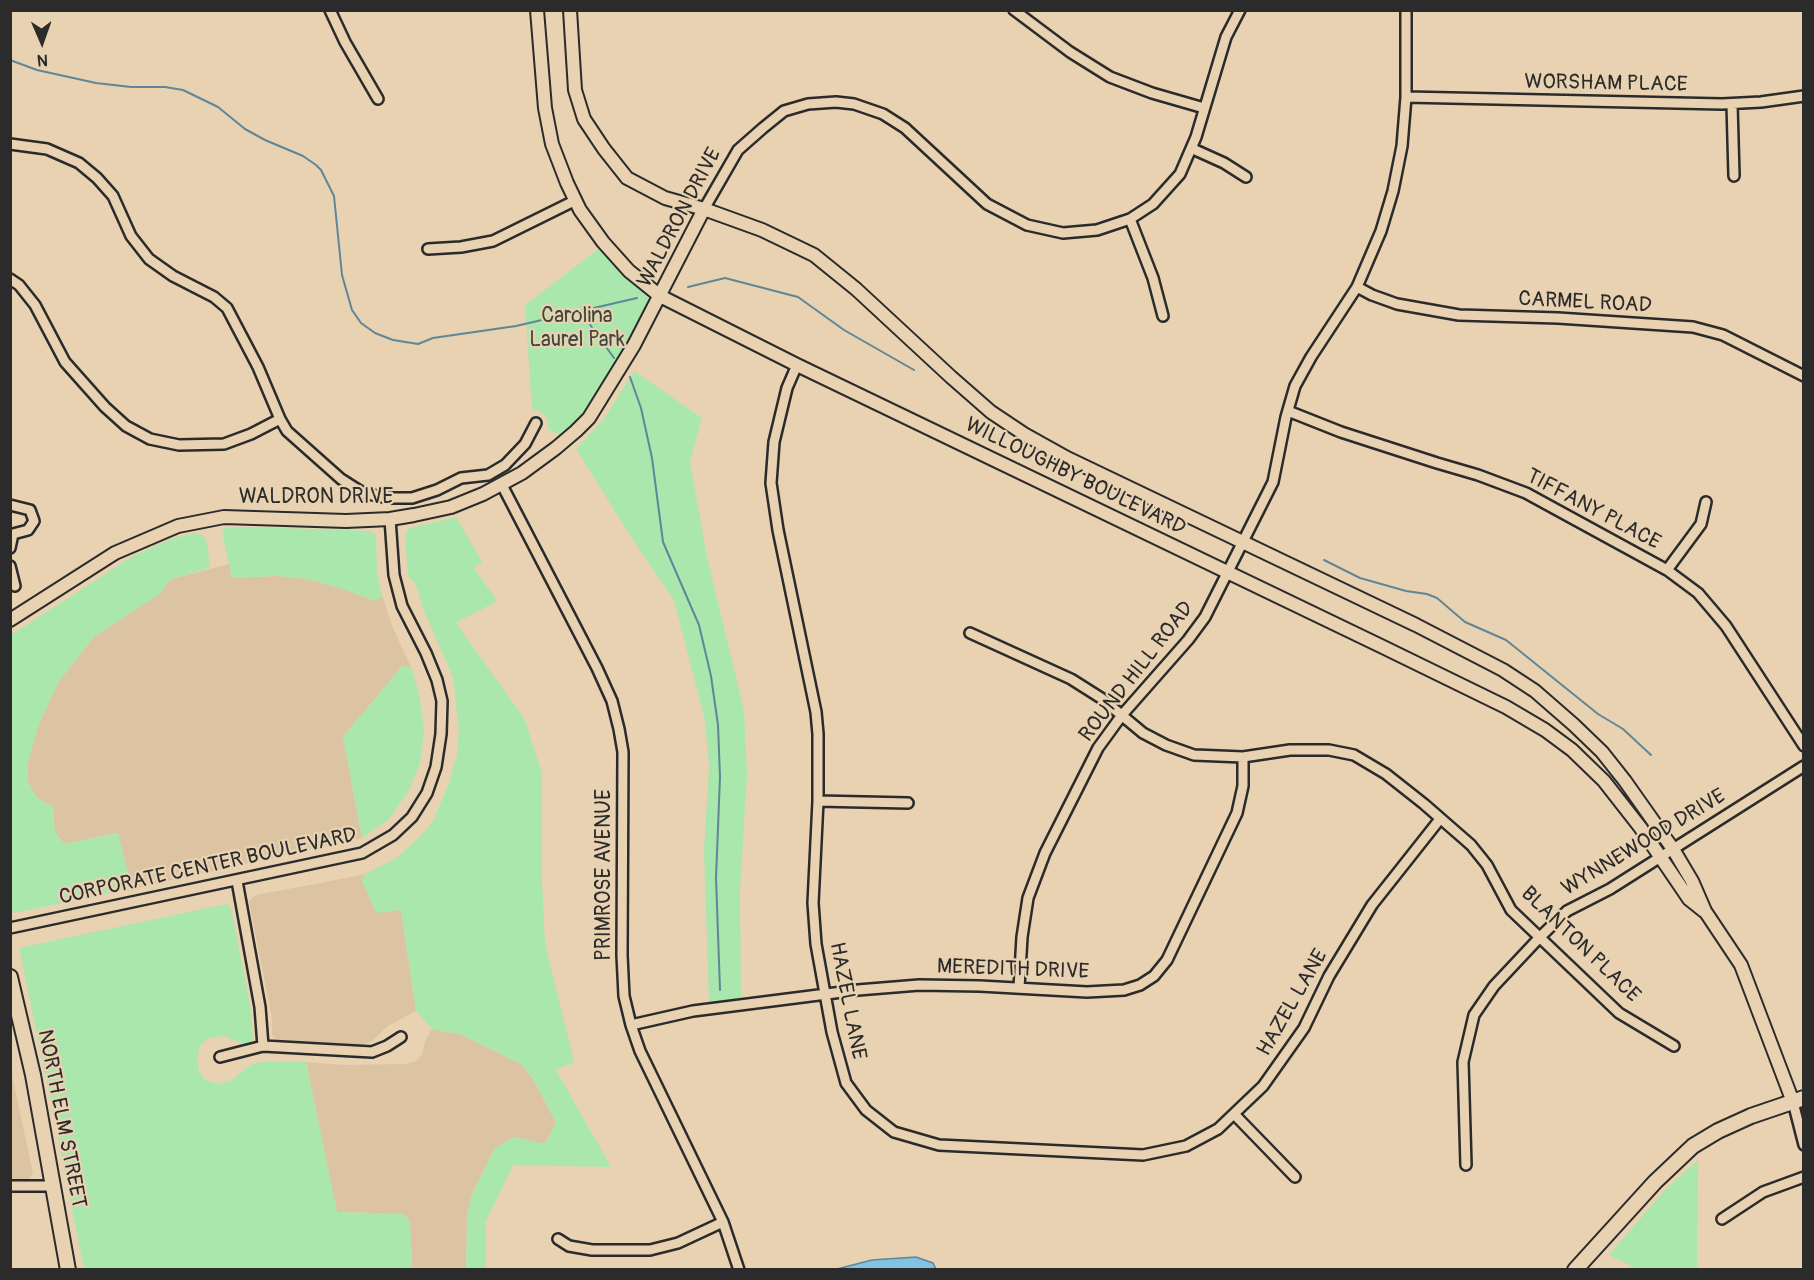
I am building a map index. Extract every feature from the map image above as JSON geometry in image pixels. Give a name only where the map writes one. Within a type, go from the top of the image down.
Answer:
[{"type":"main road","name":"NORTH ELM STREET","points":[[10,976],[33,1075],[68,1269]]},
{"type":"main road","points":[[1575,1269],[1661,1176],[1693,1146],[1718,1131],[1751,1116],[1798,1100]]},
{"type":"street","points":[[330,10],[345,42],[378,99]]},
{"type":"street","name":"WILLOUGHBY BOULEVARD","points":[[537,10],[545,108],[552,144],[580,210],[603,242],[629,271],[660,296],[797,365],[1444,677],[1545,730],[1572,750],[1604,781],[1640,827],[1689,899],[1705,911]]},
{"type":"street","name":"WILLOUGHBY BOULEVARD","points":[[570,10],[574,90],[584,119],[627,178],[665,198],[762,230],[814,255],[856,289],[991,412],[1024,434],[1067,458],[1416,625],[1503,670],[1534,691],[1602,752],[1673,849],[1692,881],[1705,911],[1741,965],[1798,1100]]},
{"type":"street","points":[[1014,10],[1070,52],[1110,76],[1152,93],[1204,108]]},
{"type":"street","name":"WALDRON DRIVE","points":[[10,620],[115,553],[178,525],[224,517],[345,521],[390,519],[451,507],[502,485],[522,473],[576,432],[589,418],[634,345],[704,209],[738,150],[784,111],[808,104],[836,102],[854,104],[883,114],[905,128],[987,204],[1027,225],[1063,233],[1097,230],[1130,219],[1153,204],[1180,174],[1193,149],[1226,37],[1240,10]]},
{"type":"street","name":"ROUND HILL ROAD","points":[[1019,988],[1022,937],[1028,898],[1045,853],[1098,748],[1122,715],[1188,640],[1205,617],[1273,482],[1295,386],[1311,357],[1357,287],[1381,231],[1393,191],[1402,146],[1406,97],[1406,10]]},
{"type":"street","name":"WORSHAM PLACE","points":[[1406,97],[1732,104],[1803,96]]},
{"type":"street","points":[[1732,104],[1734,176]]},
{"type":"street","points":[[10,144],[47,149],[79,163],[97,178],[113,196],[131,236],[149,259],[173,276],[214,297],[228,308],[287,431],[341,479],[363,492],[388,498],[412,498],[437,490],[461,478],[488,475],[506,465],[525,444],[536,423]]},
{"type":"street","points":[[1193,149],[1224,163],[1246,177]]},
{"type":"street","points":[[428,249],[461,247],[493,241],[576,200]]},
{"type":"street","points":[[1130,219],[1154,278],[1163,316]]},
{"type":"street","points":[[10,279],[19,285],[35,305],[65,362],[126,426],[150,439],[178,445],[224,444],[280,419]]},
{"type":"street","name":"CARMEL ROAD","points":[[1357,287],[1397,304],[1459,315],[1558,318],[1693,327],[1723,335],[1803,376]]},
{"type":"street","name":"HAZEL LANE","points":[[797,365],[788,388],[774,442],[771,483],[778,530],[816,712],[818,801],[813,903],[816,945],[832,1032],[846,1083],[866,1110],[894,1131],[939,1145],[1143,1155],[1186,1146],[1218,1129],[1263,1086],[1304,1028],[1329,976],[1372,905],[1440,819]]},
{"type":"street","name":"TIFFANY PLACE","points":[[1288,411],[1341,432],[1478,475],[1526,493],[1667,570],[1698,593],[1726,626],[1803,747]]},
{"type":"street","name":"PRIMROSE AVENUE","points":[[502,485],[612,701],[622,752],[624,996],[640,1051],[723,1222],[739,1269]]},
{"type":"street","points":[[1667,570],[1701,524],[1706,502]]},
{"type":"street","points":[[10,505],[30,510],[34,521],[28,530],[12,532],[10,548]]},
{"type":"street","name":"CORPORATE CENTER BOULEVARD","points":[[10,928],[362,853],[393,835],[412,817],[427,793],[440,751],[442,701],[437,680],[426,653],[402,606],[394,575],[390,519]]},
{"type":"street","points":[[10,566],[15,586]]},
{"type":"street","name":"BLANTON PLACE","points":[[970,633],[1071,679],[1101,698],[1143,732],[1166,745],[1194,755],[1243,757],[1290,750],[1329,750],[1354,755],[1386,774],[1471,845],[1487,865],[1511,910],[1618,1013],[1674,1046]]},
{"type":"street","name":"MEREDITH DRIVE","points":[[631,1024],[693,1011],[825,994],[919,985],[1087,992],[1124,990],[1140,985],[1154,976],[1167,960],[1237,813],[1243,786],[1243,757]]},
{"type":"street","name":"WYNNEWOOD DRIVE","points":[[1466,1165],[1463,1062],[1474,1015],[1494,986],[1567,911],[1610,889],[1803,766]]},
{"type":"street","points":[[818,801],[908,803]]},
{"type":"street","points":[[237,880],[260,1007],[262,1046]]},
{"type":"street","points":[[220,1057],[262,1046],[372,1052],[401,1037]]},
{"type":"street","points":[[1798,1100],[1803,1145]]},
{"type":"street","points":[[1234,1114],[1295,1176]]},
{"type":"street","points":[[1722,1219],[1763,1192],[1803,1177]]},
{"type":"street","points":[[10,1186],[53,1186]]},
{"type":"street","points":[[558,1239],[569,1246],[592,1250],[650,1250],[678,1243],[723,1222]]},
{"type":"shaded area","points":[[229,564],[232,578],[278,576],[308,579],[375,601],[382,596],[393,628],[411,667],[402,667],[343,737],[362,838],[132,889],[118,833],[64,844],[55,832],[53,807],[36,797],[28,781],[27,765],[39,724],[59,681],[94,637],[161,593],[169,580]]},
{"type":"shaded area","points":[[365,874],[363,881],[401,910],[416,1011],[388,1026],[372,1041],[362,1045],[345,1048],[281,1042],[275,1039],[272,1034],[272,1018],[249,902],[255,895]]},
{"type":"shaded area","points":[[432,1029],[460,1034],[521,1064],[534,1080],[556,1123],[545,1144],[514,1137],[495,1148],[472,1194],[467,1215],[466,1269],[412,1269],[410,1221],[403,1214],[337,1212],[306,1062],[344,1065],[405,1064],[416,1061],[422,1054],[426,1039]]},
{"type":"shaded area","points":[[10,1066],[33,1173],[28,1180],[11,1180]]},
{"type":"green space","name":"Carolina Laurel Park","points":[[600,248],[648,295],[649,305],[585,415],[562,436],[548,429],[548,420],[541,412],[532,409],[525,305]]},
{"type":"green space","points":[[634,371],[702,418],[690,462],[707,557],[744,711],[747,774],[740,891],[741,998],[709,1003],[704,851],[709,765],[705,721],[674,600],[576,449],[604,419]]},
{"type":"green space","points":[[456,517],[482,562],[474,568],[497,601],[456,623],[524,718],[542,773],[542,881],[545,944],[574,1062],[556,1070],[611,1167],[513,1165],[486,1221],[486,1270],[466,1269],[467,1215],[472,1194],[495,1148],[514,1137],[545,1144],[556,1123],[534,1080],[521,1064],[460,1034],[432,1029],[416,1011],[401,910],[376,913],[362,881],[365,874],[395,859],[419,838],[433,821],[449,783],[457,755],[459,731],[453,677],[423,609],[418,591],[413,580],[408,577],[405,534],[410,528]]},
{"type":"green space","points":[[224,528],[371,531],[376,536],[377,572],[382,596],[375,601],[308,579],[278,576],[232,578],[222,532]]},
{"type":"green space","points":[[195,533],[203,535],[207,544],[210,568],[169,580],[161,593],[94,637],[59,681],[39,724],[27,765],[28,781],[36,797],[53,807],[55,832],[64,844],[118,833],[132,889],[14,913],[10,907],[11,635],[133,556],[171,539]]},
{"type":"green space","points":[[402,666],[411,667],[419,693],[424,730],[420,763],[408,792],[388,820],[362,838],[343,737]]},
{"type":"green space","points":[[226,904],[231,908],[251,1010],[253,1038],[250,1043],[241,1043],[224,1036],[209,1038],[200,1046],[197,1059],[199,1072],[205,1080],[218,1084],[231,1081],[250,1065],[261,1062],[306,1062],[337,1212],[403,1214],[410,1221],[412,1269],[84,1269],[19,948]]},
{"type":"green space","points":[[1698,1160],[1697,1269],[1637,1269],[1609,1255],[1664,1191]]},
{"type":"water","points":[[916,1257],[933,1263],[936,1269],[837,1269],[872,1260]]},
{"type":"waterway","points":[[10,60],[37,70],[96,83],[183,90],[218,107],[245,129],[303,156],[316,165],[321,170],[334,196],[342,275],[352,310],[361,323],[375,333],[393,340],[418,344],[433,338],[516,326],[637,298]]},
{"type":"waterway","points":[[688,287],[725,278],[798,297],[844,330],[914,370]]},
{"type":"waterway","points":[[582,311],[614,358]]},
{"type":"waterway","points":[[630,377],[641,408],[652,458],[663,542],[699,625],[711,676],[718,725],[720,777],[716,878],[720,990]]},
{"type":"waterway","points":[[1324,560],[1360,578],[1437,598],[1465,622],[1506,640],[1598,714],[1623,729],[1651,755]]}]
